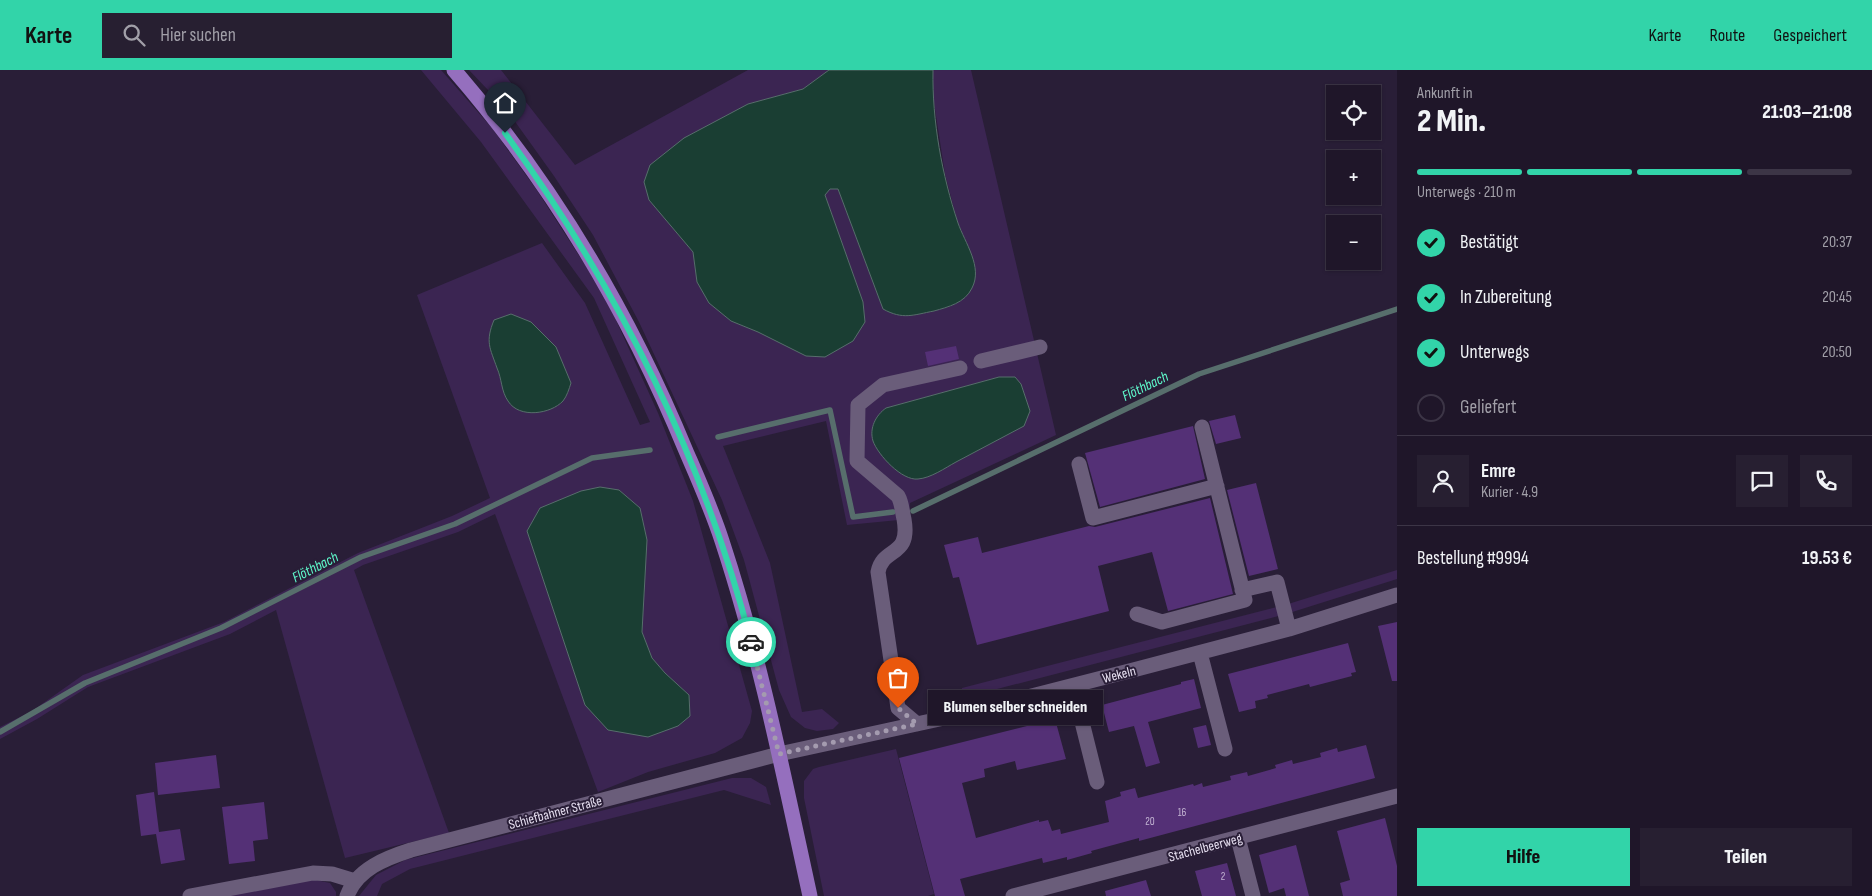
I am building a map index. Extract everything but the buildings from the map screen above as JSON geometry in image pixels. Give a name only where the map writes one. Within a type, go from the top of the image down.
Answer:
[{"type":"main road","points":[[454,70],[505,133],[570,225],[620,310],[657,385],[695,472],[722,540],[749,633],[779,754],[810,896]]},
{"type":"street","points":[[981,361],[1040,347]]},
{"type":"street","points":[[917,724],[898,708],[878,572],[882,562],[903,544],[906,536],[905,527],[898,496],[857,460],[858,405],[883,385],[960,368]]},
{"type":"street","points":[[1137,614],[1162,622],[1244,600],[1202,427]]},
{"type":"street","points":[[1079,464],[1092,518],[1217,486]]},
{"type":"street","points":[[1242,590],[1277,582],[1289,629]]},
{"type":"street","name":"Wekeln","points":[[779,754],[917,724],[1073,686],[1289,629],[1397,596]]},
{"type":"street","points":[[1200,653],[1225,750]]},
{"type":"street","points":[[1073,686],[1097,782]]},
{"type":"street","name":"Schiefbahner Straße","points":[[347,896],[355,881],[377,864],[411,850],[779,754]]},
{"type":"street","name":"Stachelbeerweg","points":[[1014,896],[1397,796]]},
{"type":"street","points":[[1238,838],[1253,896]]},
{"type":"street","points":[[190,896],[313,873],[332,874],[355,881]]},
{"type":"shaded area","points":[[421,70],[441,70],[492,128],[536,189],[605,296],[658,413],[693,501],[752,711],[750,723],[742,738],[715,753],[648,772],[598,792],[495,514],[458,532],[363,565],[354,570],[449,833],[345,858],[276,610],[230,634],[88,687],[37,719],[0,739],[0,727],[32,711],[83,675],[224,622],[358,553],[452,516],[490,498],[417,295],[542,243],[585,303],[640,425],[650,422],[594,298],[481,142]],"holes":[[[619,490],[640,508],[647,540],[642,632],[652,658],[689,695],[690,716],[678,726],[540,508]]]},
{"type":"shaded area","points":[[469,70],[501,70],[575,165],[748,70],[829,70],[803,89],[748,104],[649,200],[693,252],[697,282],[710,303],[731,321],[758,332],[865,322],[863,302],[825,195],[830,189],[838,189],[883,309],[911,316],[949,307],[962,300],[975,274],[972,257],[958,224],[945,174],[933,96],[933,70],[971,70],[1056,435],[910,503],[909,519],[847,525],[826,421],[723,446],[770,563],[802,712],[822,709],[839,723],[833,729],[817,731],[805,728],[791,717],[779,690],[744,560],[722,500],[639,322],[593,235],[506,109]],"holes":[[[999,377],[1015,377],[886,408]]]},
{"type":"shaded area","points":[[829,70],[933,70],[934,109],[939,148],[952,205],[972,255],[975,280],[969,293],[961,301],[950,306],[908,316],[896,315],[883,309],[838,189],[830,189],[825,195],[863,302],[865,322],[853,341],[825,357],[806,356],[731,321],[709,303],[697,282],[693,252],[649,200],[644,182],[650,165],[684,138],[748,104],[803,89]]},
{"type":"shaded area","points":[[511,314],[531,322],[556,347],[571,383],[563,401],[551,409],[535,413],[520,410],[513,407],[504,393],[489,340],[494,320]]},
{"type":"shaded area","points":[[999,377],[1015,377],[1021,384],[1030,411],[1024,426],[928,477],[918,479],[912,479],[898,472],[885,460],[876,447],[872,436],[873,427],[876,418],[886,408]]},
{"type":"shaded area","points":[[600,487],[619,490],[640,508],[647,540],[642,632],[652,658],[689,695],[690,716],[678,726],[648,737],[608,730],[585,705],[527,531],[540,508],[581,491]]},
{"type":"shaded area","points":[[1397,570],[1397,579],[1286,614],[978,694],[962,696],[962,688],[1285,605]]},
{"type":"shaded area","points":[[896,749],[934,894],[928,896],[824,896],[804,798],[804,781],[813,769]]},
{"type":"shaded area","points":[[732,778],[751,778],[766,787],[771,805],[724,790],[410,869],[382,884],[377,896],[359,896],[376,875],[405,860]]},
{"type":"shaded area","points":[[311,879],[330,883],[336,892],[336,896],[227,896]]},
{"type":"waterway","name":"Flöthbach","points":[[913,511],[1199,374],[1397,309]]},
{"type":"waterway","name":"Flöthbach","points":[[718,437],[830,410],[853,517],[893,512]]},
{"type":"waterway","name":"Flöthbach","points":[[0,732],[85,683],[221,628],[361,557],[455,524],[592,458],[650,450]]},
{"type":"way so far","points":[[751,642],[779,754],[917,724],[898,708]]},
{"type":"place","name":"Blumen selber schneiden","points":[[898,708]]},
{"type":"route","points":[[505,133],[570,225],[620,310],[649,368],[716,525],[732,573],[751,642]]}]
